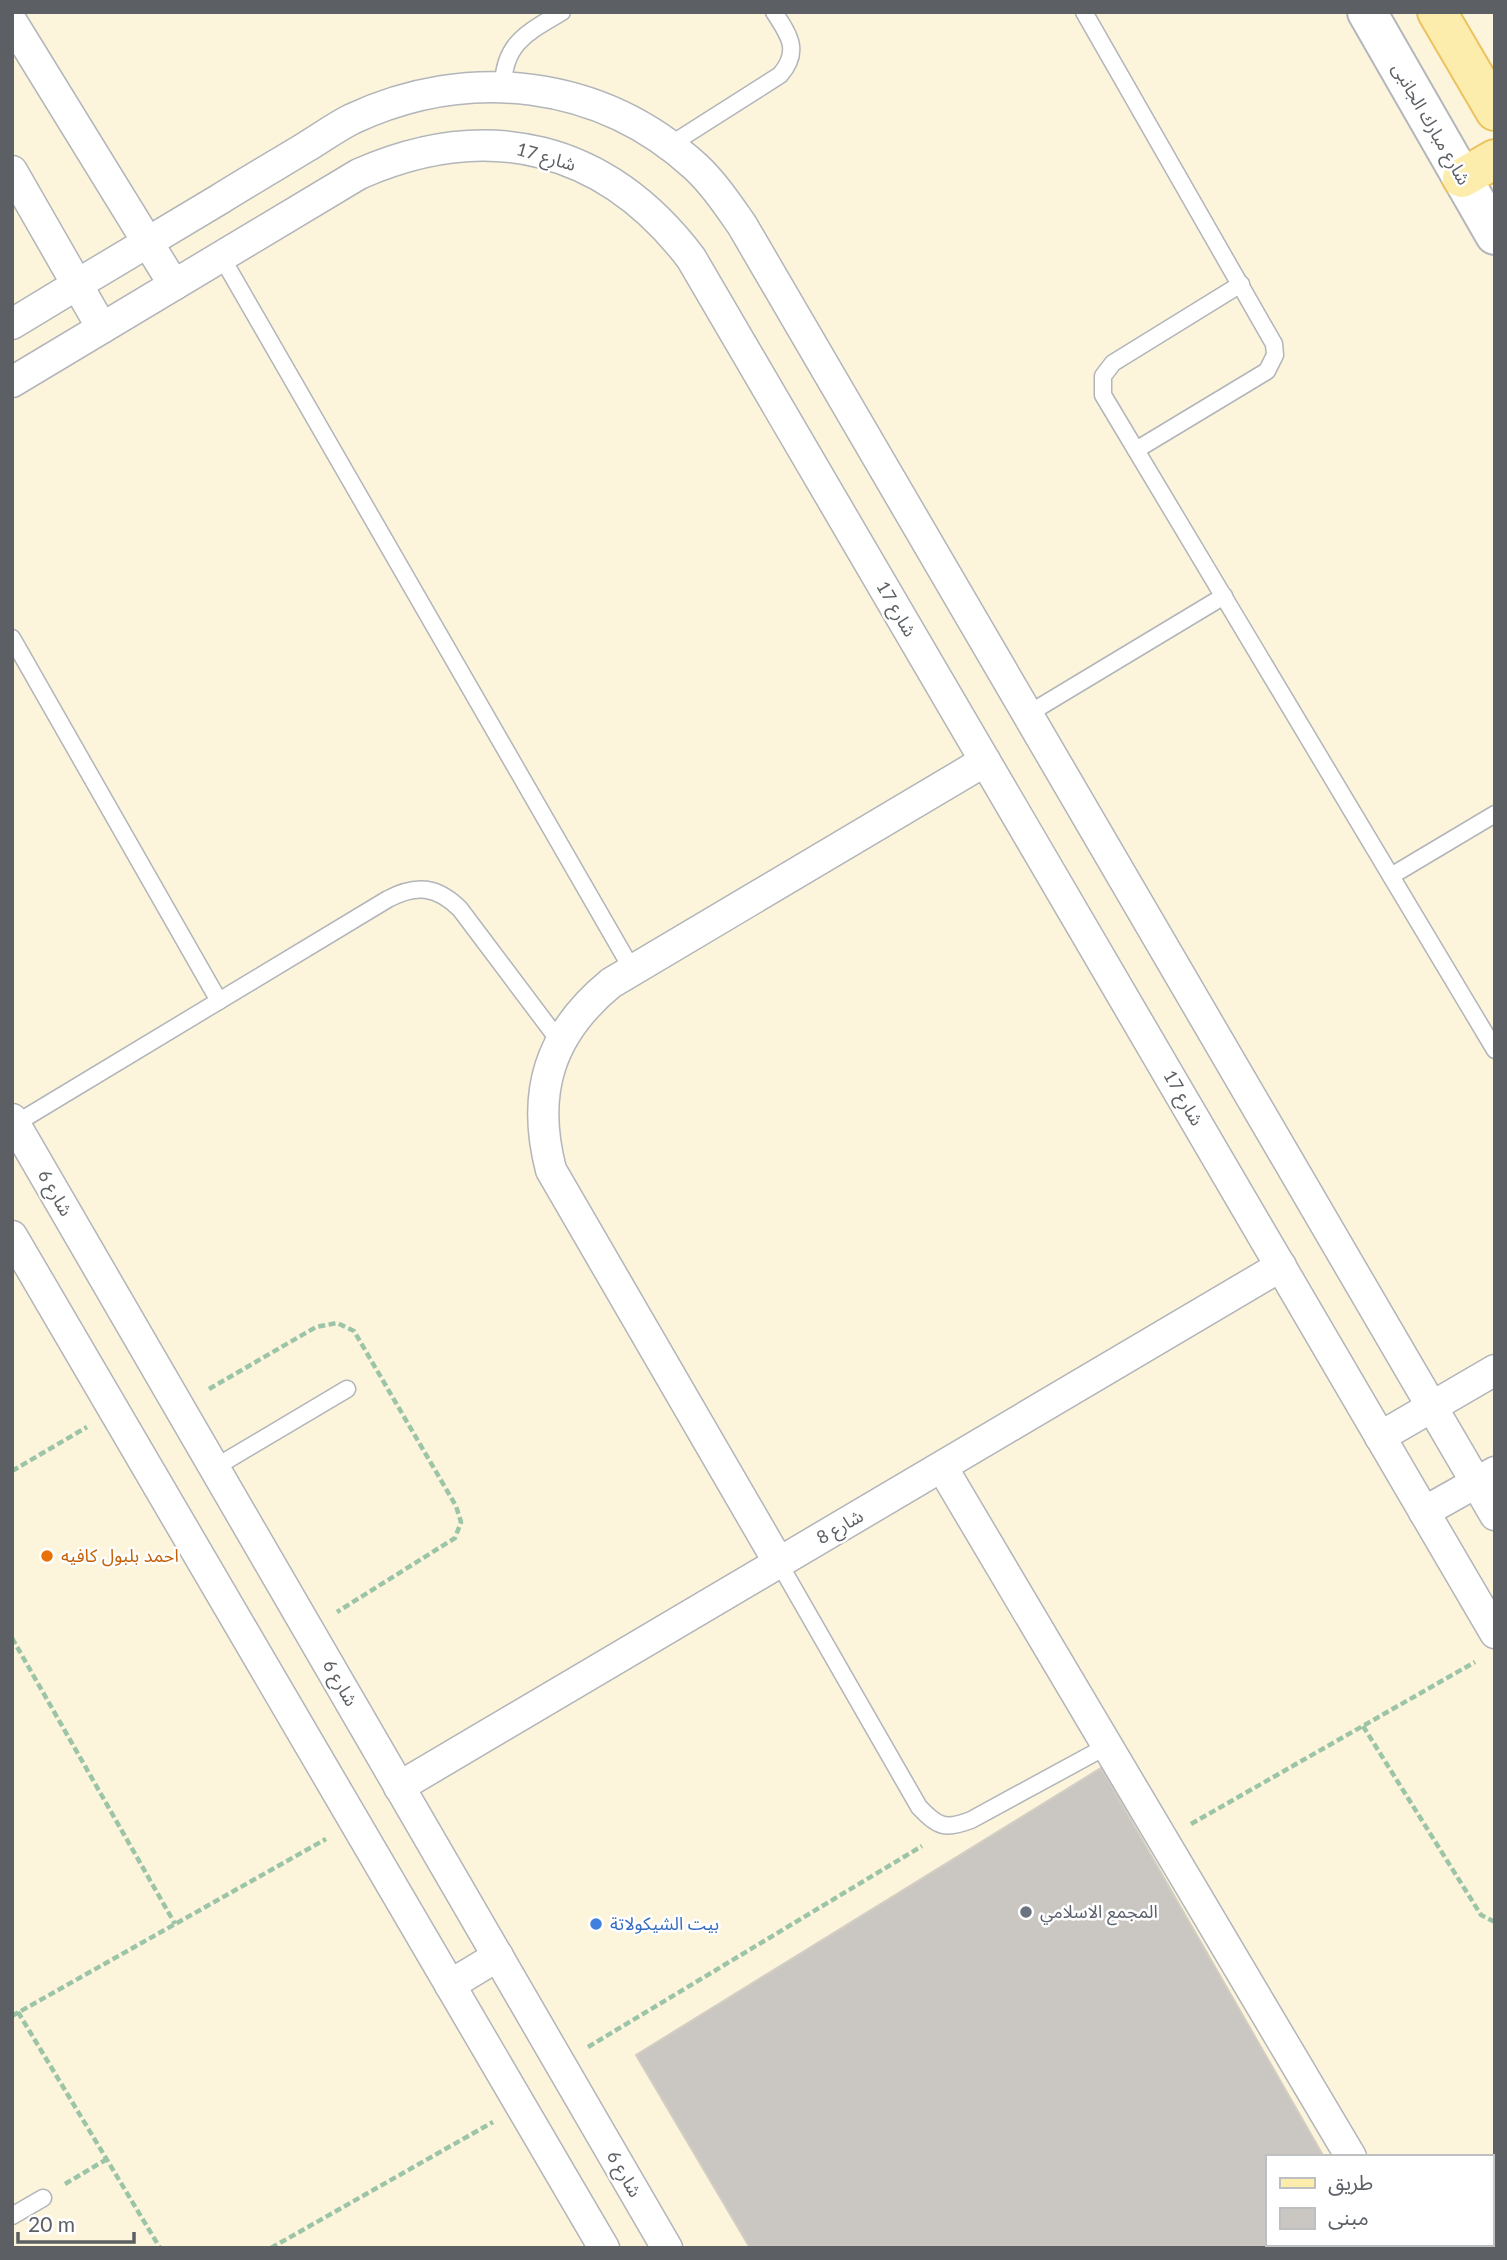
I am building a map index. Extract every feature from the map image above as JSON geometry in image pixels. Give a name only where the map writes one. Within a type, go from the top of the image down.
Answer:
[{"type":"main road","name":"شارع مبارك الجانبى","points":[[1367,12],[1495,235]]},
{"type":"main road","points":[[1437,12],[1495,111]]},
{"type":"main road","points":[[1462,178],[1495,159]]},
{"type":"street","points":[[12,22],[174,285]]},
{"type":"street","points":[[12,324],[351,120],[431,93],[467,87],[538,89],[584,102],[639,125],[670,145],[705,177],[742,225],[1431,1406],[1485,1477],[1495,1515]]},
{"type":"street","name":"شارع 17","points":[[12,382],[359,174],[397,159],[448,146],[500,146],[541,152],[571,162],[626,191],[665,226],[691,258],[1424,1512],[1489,1645]]},
{"type":"street","points":[[12,172],[102,328]]},
{"type":"street","points":[[779,1563],[551,1170],[544,1144],[542,1105],[549,1066],[559,1042],[573,1020],[590,1000],[611,984],[985,761]]},
{"type":"street","name":"شارع 6","points":[[14,1122],[667,2248]]},
{"type":"street","points":[[12,1236],[604,2248]]},
{"type":"street","name":"شارع 8","points":[[399,1787],[1281,1266]]},
{"type":"street","points":[[1380,1437],[1495,1370]]},
{"type":"street","points":[[942,1467],[1350,2155]]},
{"type":"street","points":[[1424,1512],[1485,1477]]},
{"type":"street","points":[[450,1984],[498,1956]]},
{"type":"lane","points":[[503,86],[507,58],[515,45],[525,34],[562,12]]},
{"type":"lane","points":[[670,145],[780,75],[788,66],[792,54],[791,42],[774,12]]},
{"type":"lane","points":[[1084,12],[1274,344],[1273,364],[1260,376],[1136,450]]},
{"type":"lane","points":[[221,256],[634,971]]},
{"type":"lane","points":[[1241,284],[1113,363],[1107,369],[1101,386],[1136,450],[1495,1050]]},
{"type":"lane","points":[[1028,714],[1224,596]]},
{"type":"lane","points":[[12,638],[219,1001]]},
{"type":"lane","points":[[1391,876],[1495,814]]},
{"type":"lane","points":[[14,1122],[388,899],[402,892],[418,889],[434,891],[448,898],[460,909],[559,1042]]},
{"type":"lane","points":[[214,1468],[347,1389]]},
{"type":"lane","points":[[779,1563],[919,1807],[933,1822],[952,1828],[971,1820],[1107,1746]]},
{"type":"lane","points":[[12,2216],[43,2198]]},
{"type":"path","points":[[178,1407],[316,1327],[337,1323],[354,1331],[456,1506],[461,1522],[455,1538],[309,1629]]},
{"type":"path","points":[[12,1471],[114,1410]]},
{"type":"path","points":[[12,1638],[175,1924]]},
{"type":"path","points":[[1163,1840],[1363,1726],[1489,1645]]},
{"type":"path","points":[[1363,1726],[1481,1915],[1495,1922]]},
{"type":"path","points":[[12,2015],[356,1823]]},
{"type":"path","points":[[560,2064],[952,1828]]},
{"type":"path","points":[[18,2012],[160,2248]]},
{"type":"path","points":[[271,2248],[521,2106]]},
{"type":"path","points":[[43,2198],[107,2159]]},
{"type":"shaded area","points":[[12,12],[1495,12],[1495,2248],[12,2248]]},
{"type":"building","name":"المجمع الاسلامي","points":[[1101,1768],[1323,2155],[1266,2155],[1266,2246],[1376,2248],[750,2248],[636,2055]]},
{"type":"place","name":"احمد بلبول كافيه","points":[[47,1556]]},
{"type":"place","name":"المجمع الاسلامي","points":[[1026,1912]]},
{"type":"place","name":"بيت الشيكولاتة","points":[[596,1924]]}]
